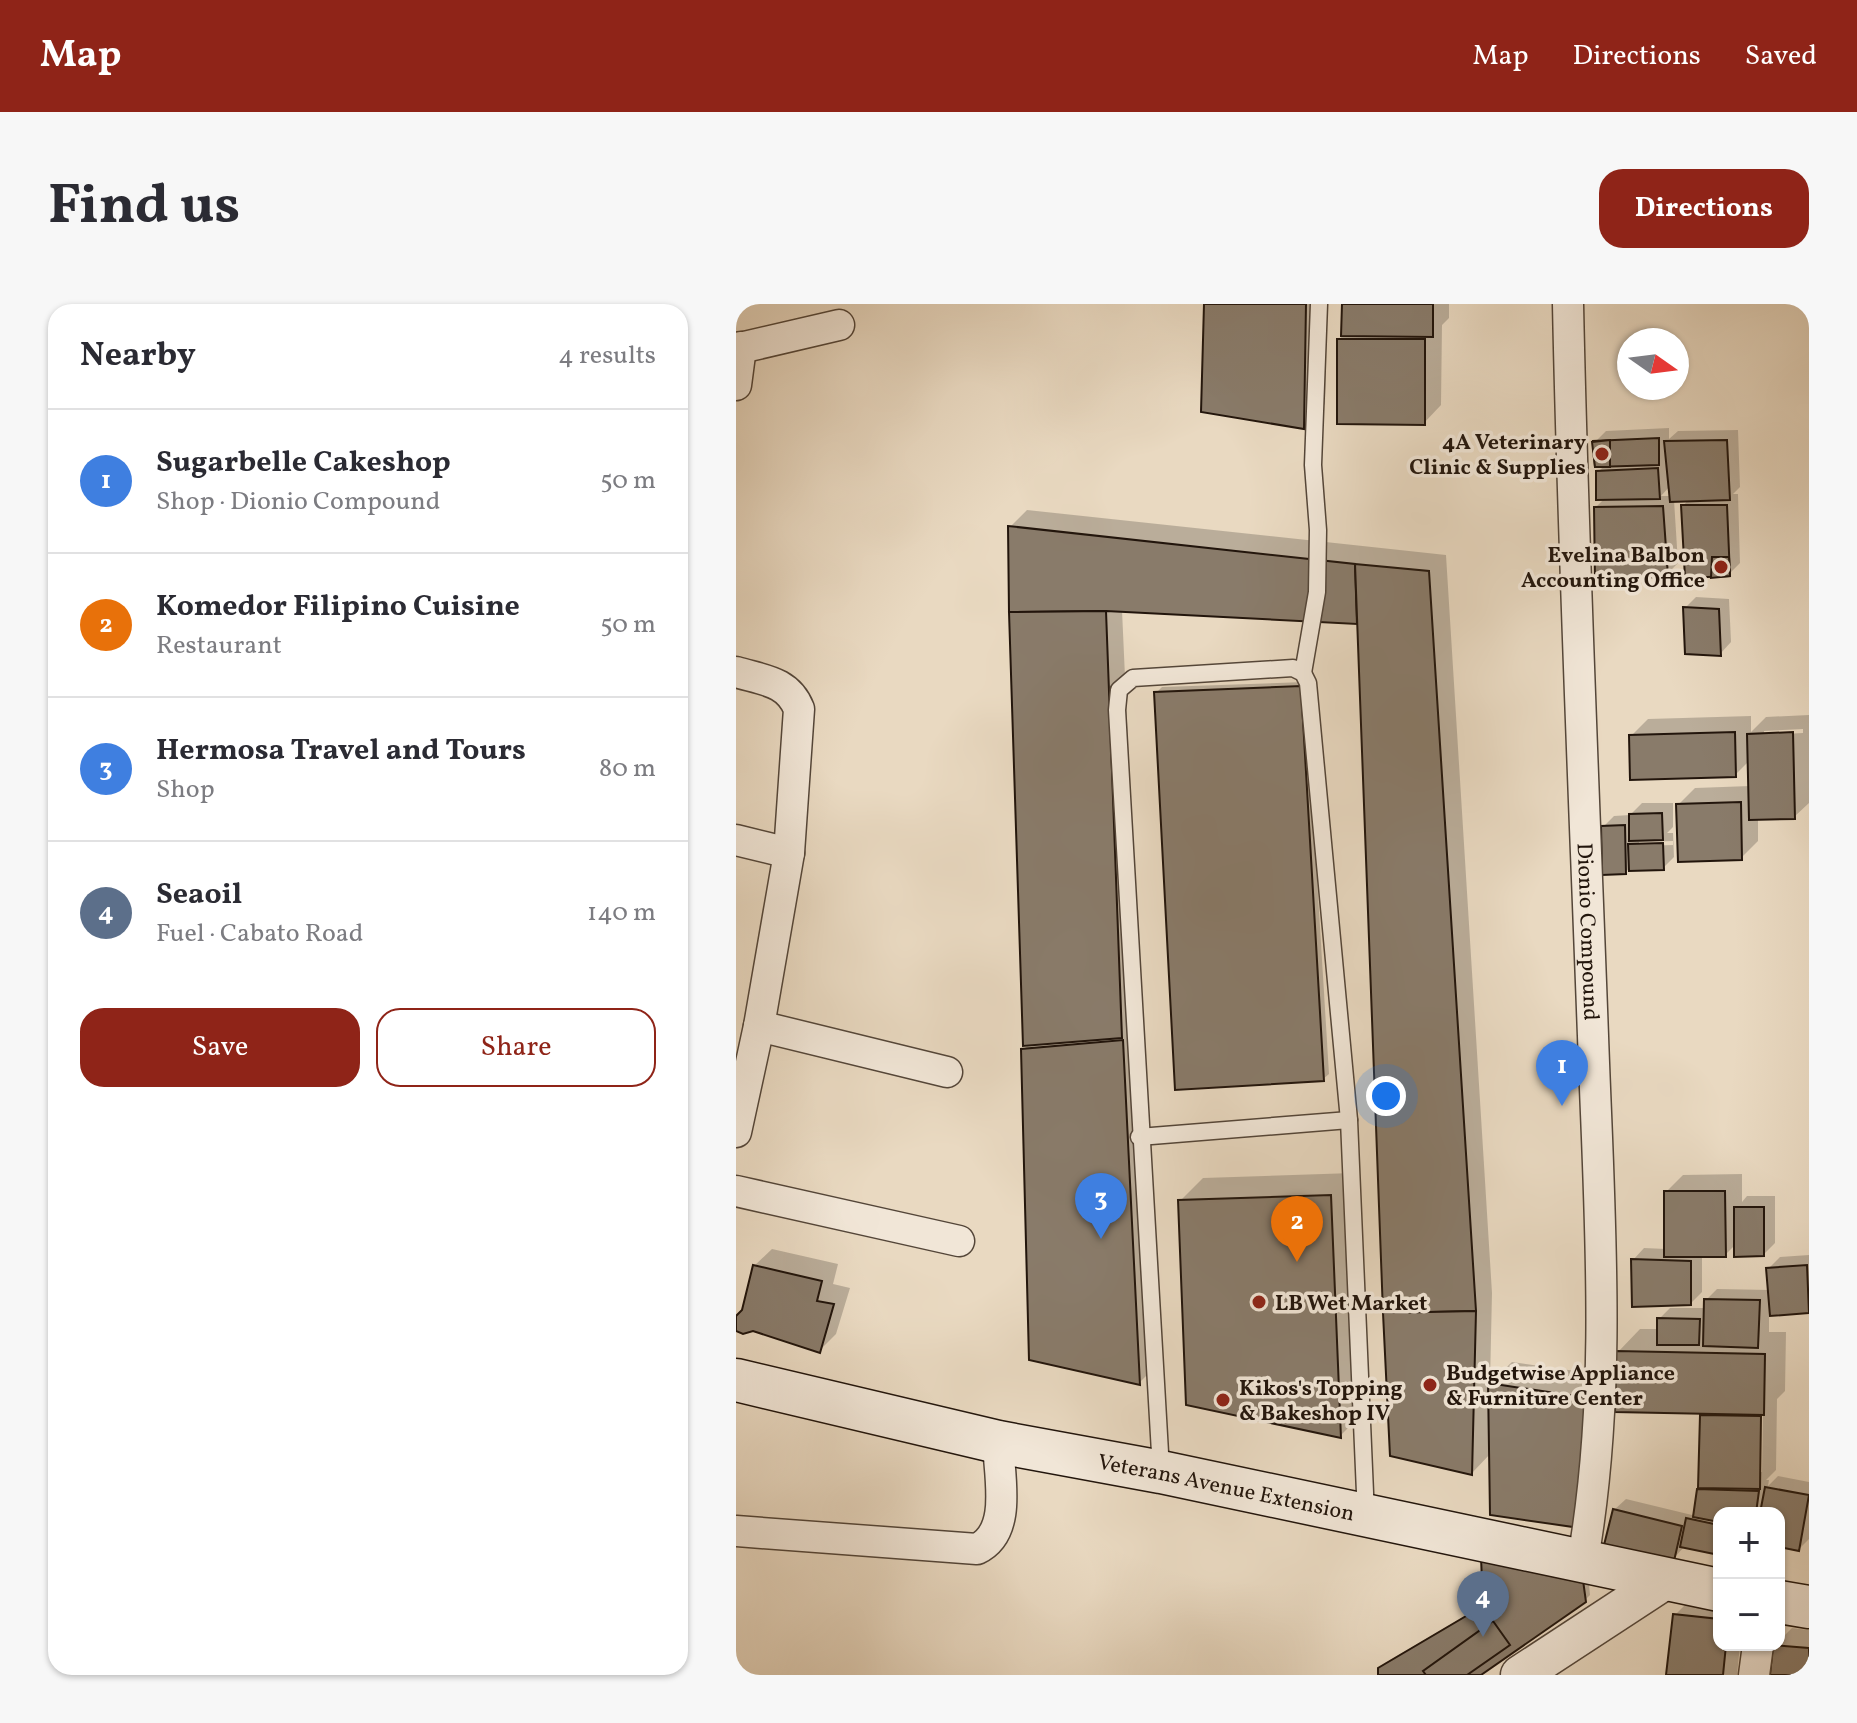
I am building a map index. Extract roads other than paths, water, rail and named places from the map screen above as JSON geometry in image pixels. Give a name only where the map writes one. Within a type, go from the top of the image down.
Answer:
[{"type":"main road","name":"Veterans Avenue Extension","points":[[736,1380],[998,1442],[1161,1472],[1713,1589]]},
{"type":"main road","points":[[1785,1603],[1809,1607]]},
{"type":"street","name":"Dionio Compound","points":[[1568,304],[1601,1271],[1598,1434],[1594,1495],[1583,1559]]},
{"type":"street","points":[[736,385],[738,348],[839,325]]},
{"type":"street","points":[[736,672],[782,685],[793,694],[799,709],[789,853],[759,1026],[742,1068],[736,1132]]},
{"type":"street","points":[[736,840],[789,853]]},
{"type":"street","points":[[759,1026],[947,1072]]},
{"type":"street","points":[[736,1191],[959,1241]]},
{"type":"street","points":[[736,1531],[977,1549],[995,1537],[1000,1521],[998,1442]]},
{"type":"street","points":[[1520,1675],[1665,1580]]},
{"type":"street","points":[[1754,1675],[1757,1651]]},
{"type":"lane","points":[[1319,304],[1313,465],[1318,530],[1317,592],[1303,673],[1308,683],[1349,1120],[1366,1516]]},
{"type":"lane","points":[[1161,1472],[1139,1137],[1117,710],[1119,690],[1133,678],[1293,668],[1303,673]]},
{"type":"lane","points":[[1139,1137],[1349,1120]]},
{"type":"place","name":"4A Veterinary Clinic & Supplies","points":[[1602,454]]},
{"type":"place","name":"Evelina Balbon Accounting Office","points":[[1721,567]]},
{"type":"place","name":"Sugarbelle Cakeshop","points":[[1562,1106]]},
{"type":"place","name":"Hermosa Travel and Tours","points":[[1101,1239]]},
{"type":"place","name":"Komedor Filipino Cuisine","points":[[1297,1262]]},
{"type":"place","name":"LB Wet Market","points":[[1259,1302]]},
{"type":"place","name":"Budgetwise Appliance & Furniture Center","points":[[1430,1385]]},
{"type":"place","name":"Kikos's Topping & Bakeshop IV","points":[[1223,1400]]},
{"type":"place","name":"Seaoil","points":[[1483,1637]]}]
